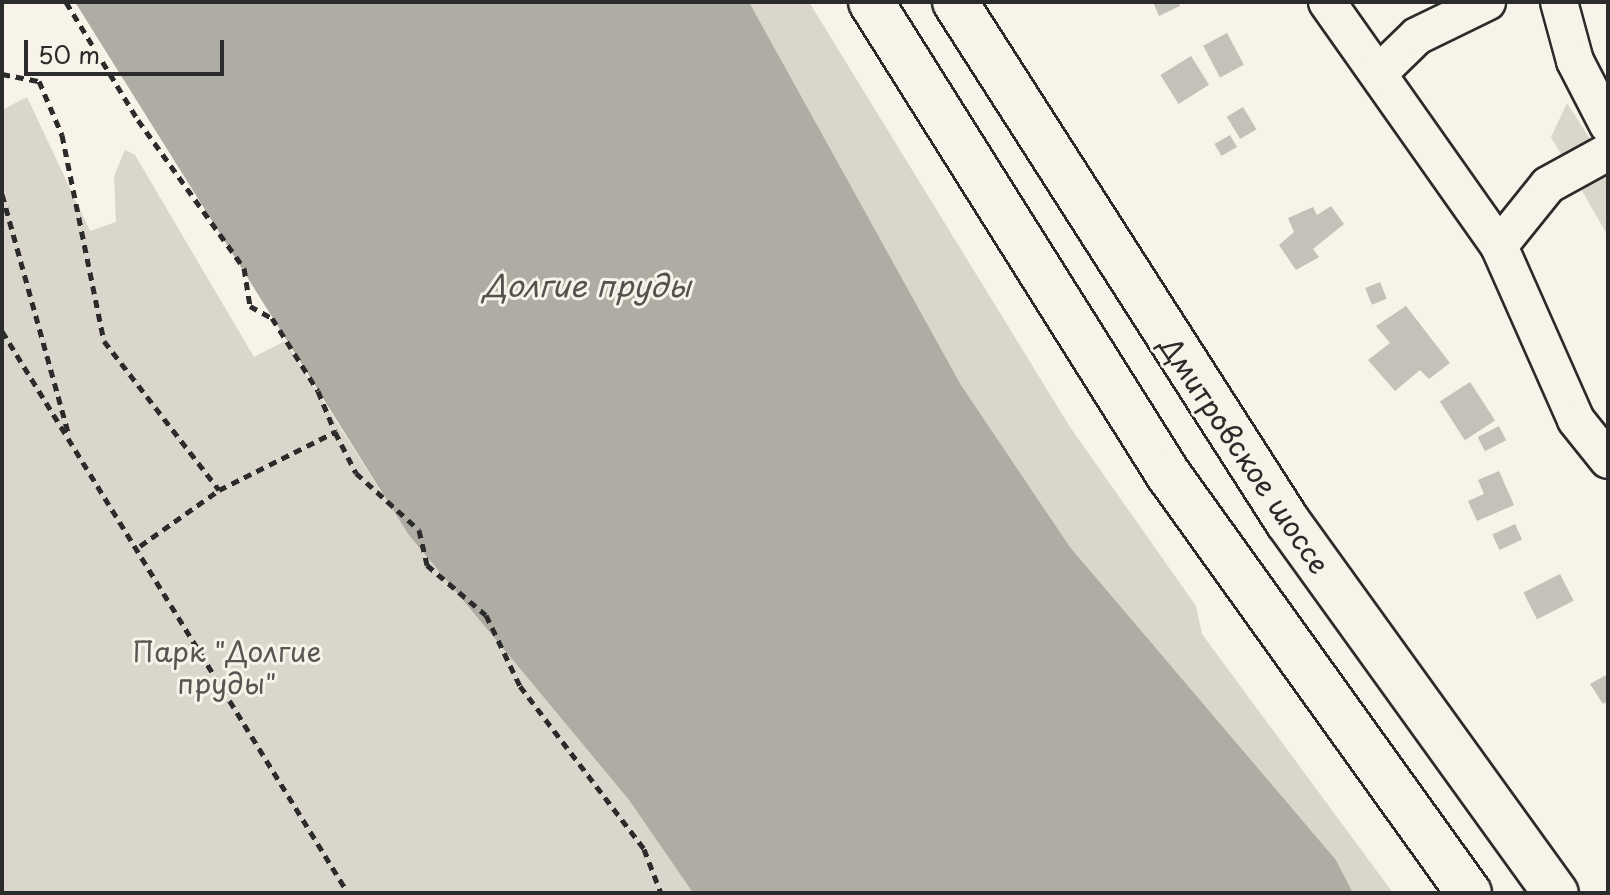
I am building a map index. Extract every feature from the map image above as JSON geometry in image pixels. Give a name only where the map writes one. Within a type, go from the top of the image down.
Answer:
[{"type":"highway","points":[[871,2],[1168,474],[1469,893]]},
{"type":"highway","name":"Дмитровское шоссе","points":[[955,2],[1288,522],[1556,893]]},
{"type":"street","points":[[1327,2],[1381,71],[1499,246],[1576,420],[1608,460]]},
{"type":"street","points":[[1381,71],[1417,36],[1487,2]]},
{"type":"street","points":[[1559,2],[1575,61],[1608,125]]},
{"type":"street","points":[[1499,246],[1548,185],[1608,152]]},
{"type":"path","points":[[66,2],[138,120],[244,268],[250,306],[272,318],[318,391],[356,473],[419,530],[427,565],[486,615],[520,686],[644,849],[661,893]]},
{"type":"path","points":[[2,74],[39,81],[62,135],[104,341],[219,490]]},
{"type":"path","points":[[2,194],[70,441]]},
{"type":"path","points":[[2,331],[140,546],[348,893]]},
{"type":"path","points":[[140,546],[219,490],[335,432]]},
{"type":"green space","points":[[749,2],[809,2],[1070,427],[1196,606],[1202,634],[1393,893],[1353,893],[1336,860],[1070,547],[961,385]]},
{"type":"green space","name":"Парк \"Долгие пруды\"","points":[[27,97],[90,231],[116,222],[114,176],[125,150],[135,155],[254,357],[285,341],[408,534],[629,800],[693,893],[2,893],[2,110]]},
{"type":"green space","points":[[1567,103],[1608,167],[1608,236],[1551,137]]},
{"type":"water","name":"Долгие пруды","points":[[75,2],[749,2],[961,385],[1070,547],[1336,860],[1353,893],[693,893],[629,800],[408,534]]},
{"type":"building","points":[[1153,2],[1178,2],[1180,6],[1159,16]]},
{"type":"building","points":[[1227,33],[1244,65],[1220,77],[1203,46]]},
{"type":"building","points":[[1191,56],[1209,85],[1178,104],[1160,75]]},
{"type":"building","points":[[1243,107],[1256,129],[1240,139],[1227,117]]},
{"type":"building","points":[[1230,135],[1237,147],[1221,156],[1214,144]]},
{"type":"building","points":[[1331,206],[1344,224],[1313,249],[1319,257],[1296,270],[1279,245],[1294,232],[1288,218],[1313,207],[1317,215]]},
{"type":"building","points":[[1380,282],[1387,299],[1372,305],[1365,288]]},
{"type":"building","points":[[1406,306],[1450,363],[1429,379],[1420,370],[1395,391],[1368,360],[1390,343],[1376,326]]},
{"type":"building","points":[[1470,382],[1495,421],[1465,440],[1440,402]]},
{"type":"building","points":[[1499,426],[1506,440],[1485,451],[1478,437]]},
{"type":"building","points":[[1499,471],[1514,505],[1477,521],[1468,501],[1484,494],[1478,480]]},
{"type":"building","points":[[1515,524],[1522,539],[1500,550],[1492,535]]},
{"type":"building","points":[[1560,574],[1574,601],[1537,619],[1523,593]]},
{"type":"building","points":[[1608,674],[1608,701],[1603,704],[1590,684]]}]
